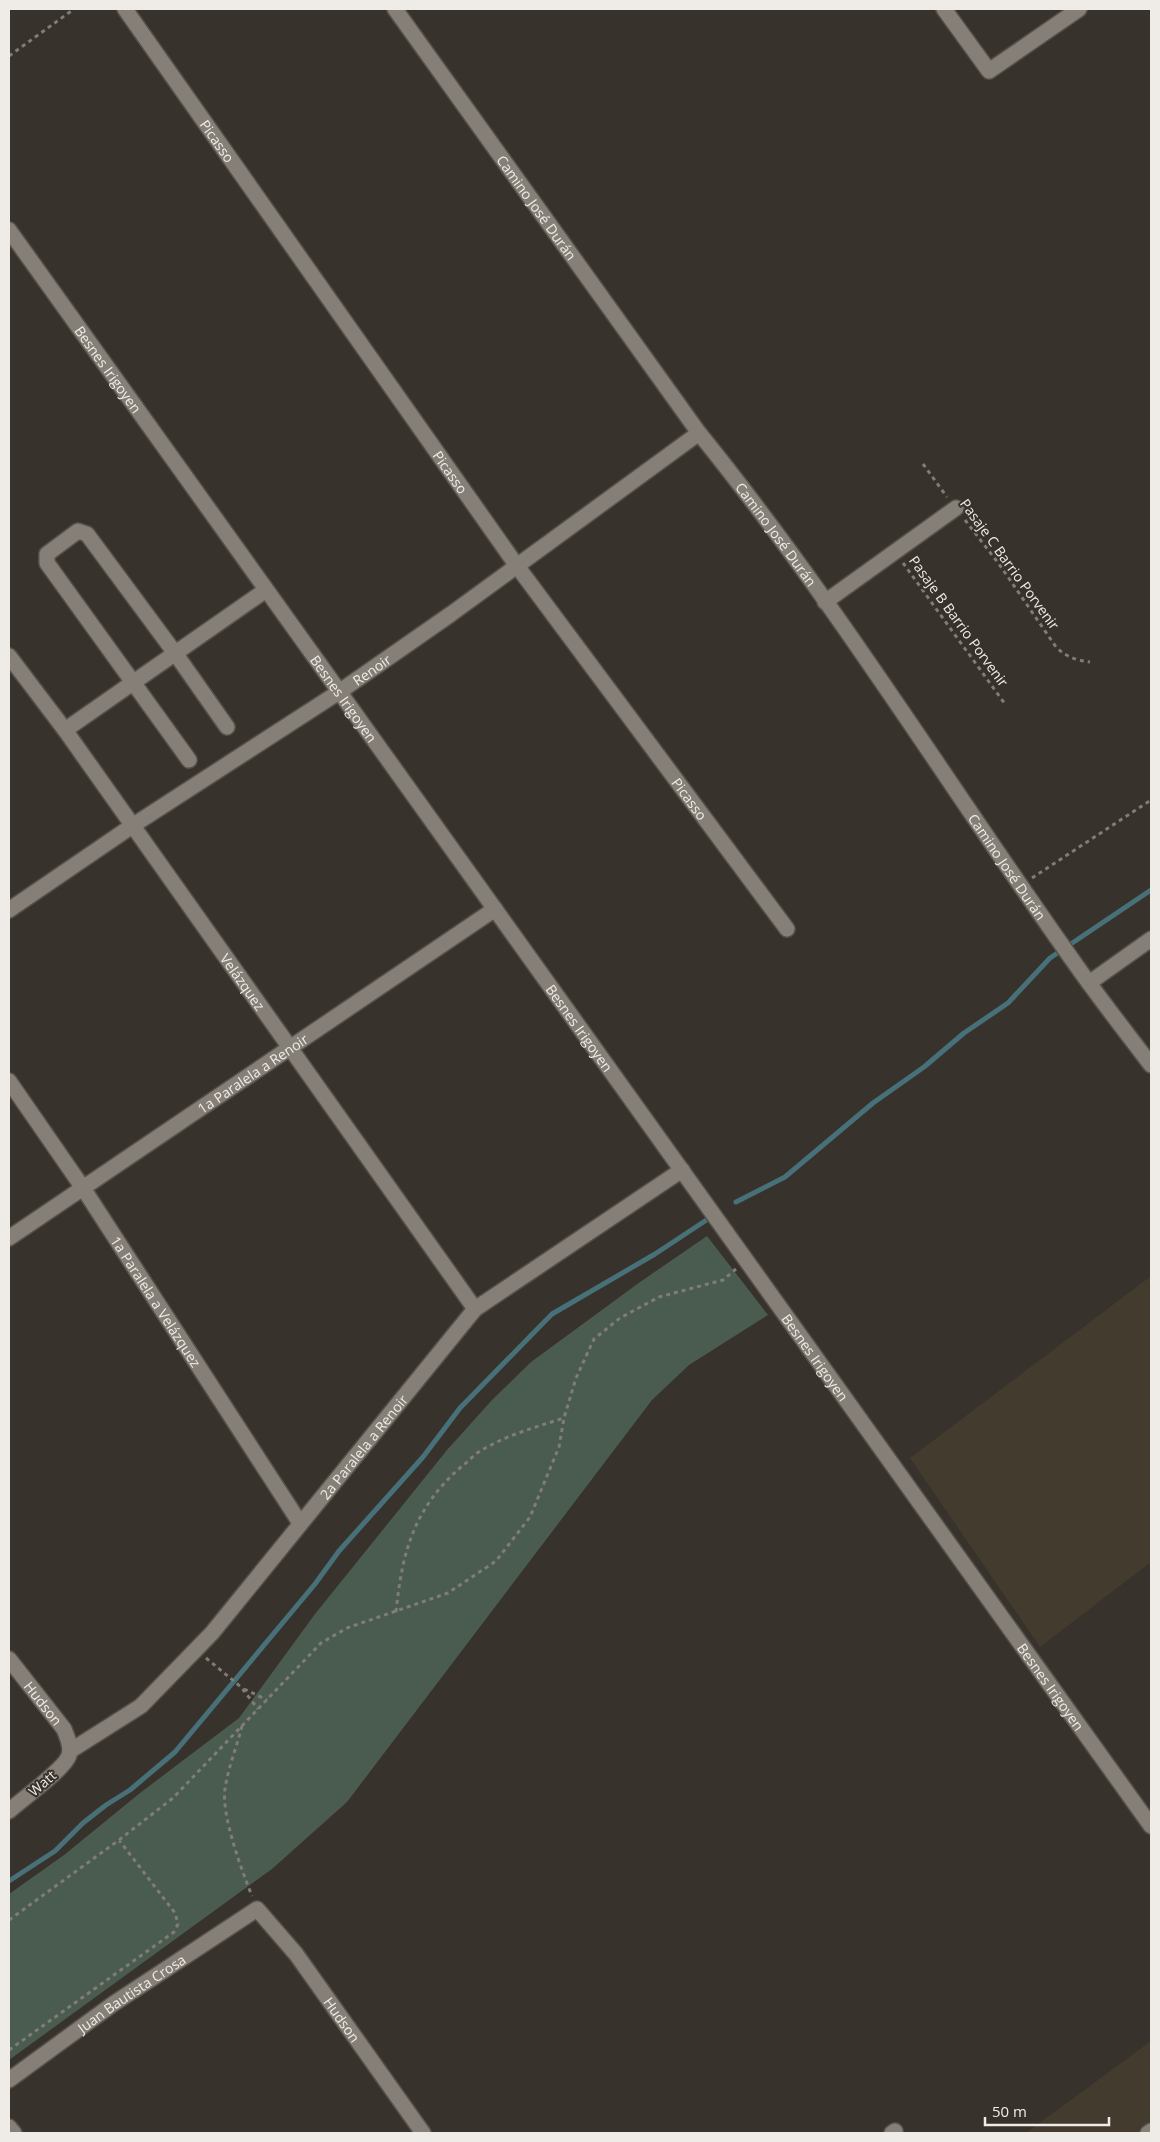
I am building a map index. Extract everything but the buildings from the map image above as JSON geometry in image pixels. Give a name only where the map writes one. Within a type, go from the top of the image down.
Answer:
[{"type":"street","name":"Picasso","points":[[125,9],[517,566],[786,929]]},
{"type":"street","name":"Camino José Durán","points":[[394,9],[699,433],[728,469],[825,602],[1075,965],[1151,1065]]},
{"type":"street","points":[[944,9],[989,71],[1079,9]]},
{"type":"street","name":"Besnes Irigoyen","points":[[9,230],[1151,1826]]},
{"type":"street","name":"Renoir","points":[[9,910],[132,826],[339,692],[451,614],[699,433]]},
{"type":"street","points":[[825,602],[956,508]]},
{"type":"street","points":[[188,760],[47,563],[47,554],[78,531],[87,534],[175,653],[226,727]]},
{"type":"street","points":[[65,730],[266,590]]},
{"type":"street","name":"Velázquez","points":[[9,656],[65,730],[475,1309]]},
{"type":"street","name":"1a Paralela a Renoir","points":[[9,1238],[495,910]]},
{"type":"street","points":[[1089,983],[1151,939]]},
{"type":"street","name":"1a Paralela a Velázquez","points":[[9,1081],[83,1188],[300,1523]]},
{"type":"street","name":"2a Paralela a Renoir","points":[[70,1751],[141,1706],[212,1633],[475,1309],[682,1170]]},
{"type":"street","name":"Hudson","points":[[9,1659],[64,1729],[70,1751]]},
{"type":"street","name":"Watt","points":[[9,1810],[65,1762],[70,1751]]},
{"type":"street","name":"Hudson","points":[[257,1909],[296,1954],[423,2133]]},
{"type":"street","name":"Juan Bautista Crosa","points":[[9,2080],[114,2004],[257,1909]]},
{"type":"street","points":[[9,2127],[14,2133]]},
{"type":"path","points":[[9,56],[74,9]]},
{"type":"path","name":"Pasaje C Barrio Porvenir","points":[[923,464],[999,564],[1056,647],[1064,654],[1076,660],[1090,662]]},
{"type":"path","name":"Pasaje B Barrio Porvenir","points":[[895,552],[1005,704]]},
{"type":"path","points":[[1021,885],[1151,800]]},
{"type":"path","points":[[9,1920],[120,1840],[172,1798],[321,1644],[347,1628],[396,1613],[448,1593],[496,1561],[530,1518],[559,1447],[564,1418],[576,1378],[594,1339],[620,1318],[658,1297],[723,1280],[746,1260]]},
{"type":"path","points":[[396,1613],[399,1584],[410,1539],[424,1507],[447,1479],[481,1450],[525,1431],[564,1418]]},
{"type":"path","points":[[216,1668],[241,1688],[258,1709]]},
{"type":"path","points":[[241,1688],[267,1700]]},
{"type":"path","points":[[243,1725],[225,1790],[228,1821],[240,1866],[257,1909]]},
{"type":"path","points":[[9,2050],[174,1932],[178,1924],[175,1913],[120,1840]]},
{"type":"shaded area","points":[[1151,1276],[1151,1562],[1040,1647],[910,1458]]},
{"type":"shaded area","points":[[1151,2041],[1151,2133],[1026,2133]]},
{"type":"green space","points":[[707,1236],[768,1315],[689,1365],[652,1400],[347,1802],[272,1869],[9,2060],[9,1894],[64,1855],[140,1793],[239,1718],[315,1614],[447,1450],[492,1400],[531,1362],[640,1282]]},
{"type":"waterway","points":[[736,1202],[785,1177],[873,1103],[924,1067],[964,1033],[1008,1003],[1050,958],[1151,890]]},
{"type":"waterway","points":[[9,1881],[55,1851],[83,1823],[106,1805],[130,1790],[175,1752],[315,1584],[339,1551],[423,1457],[460,1408],[552,1314],[655,1254],[708,1219]]}]
